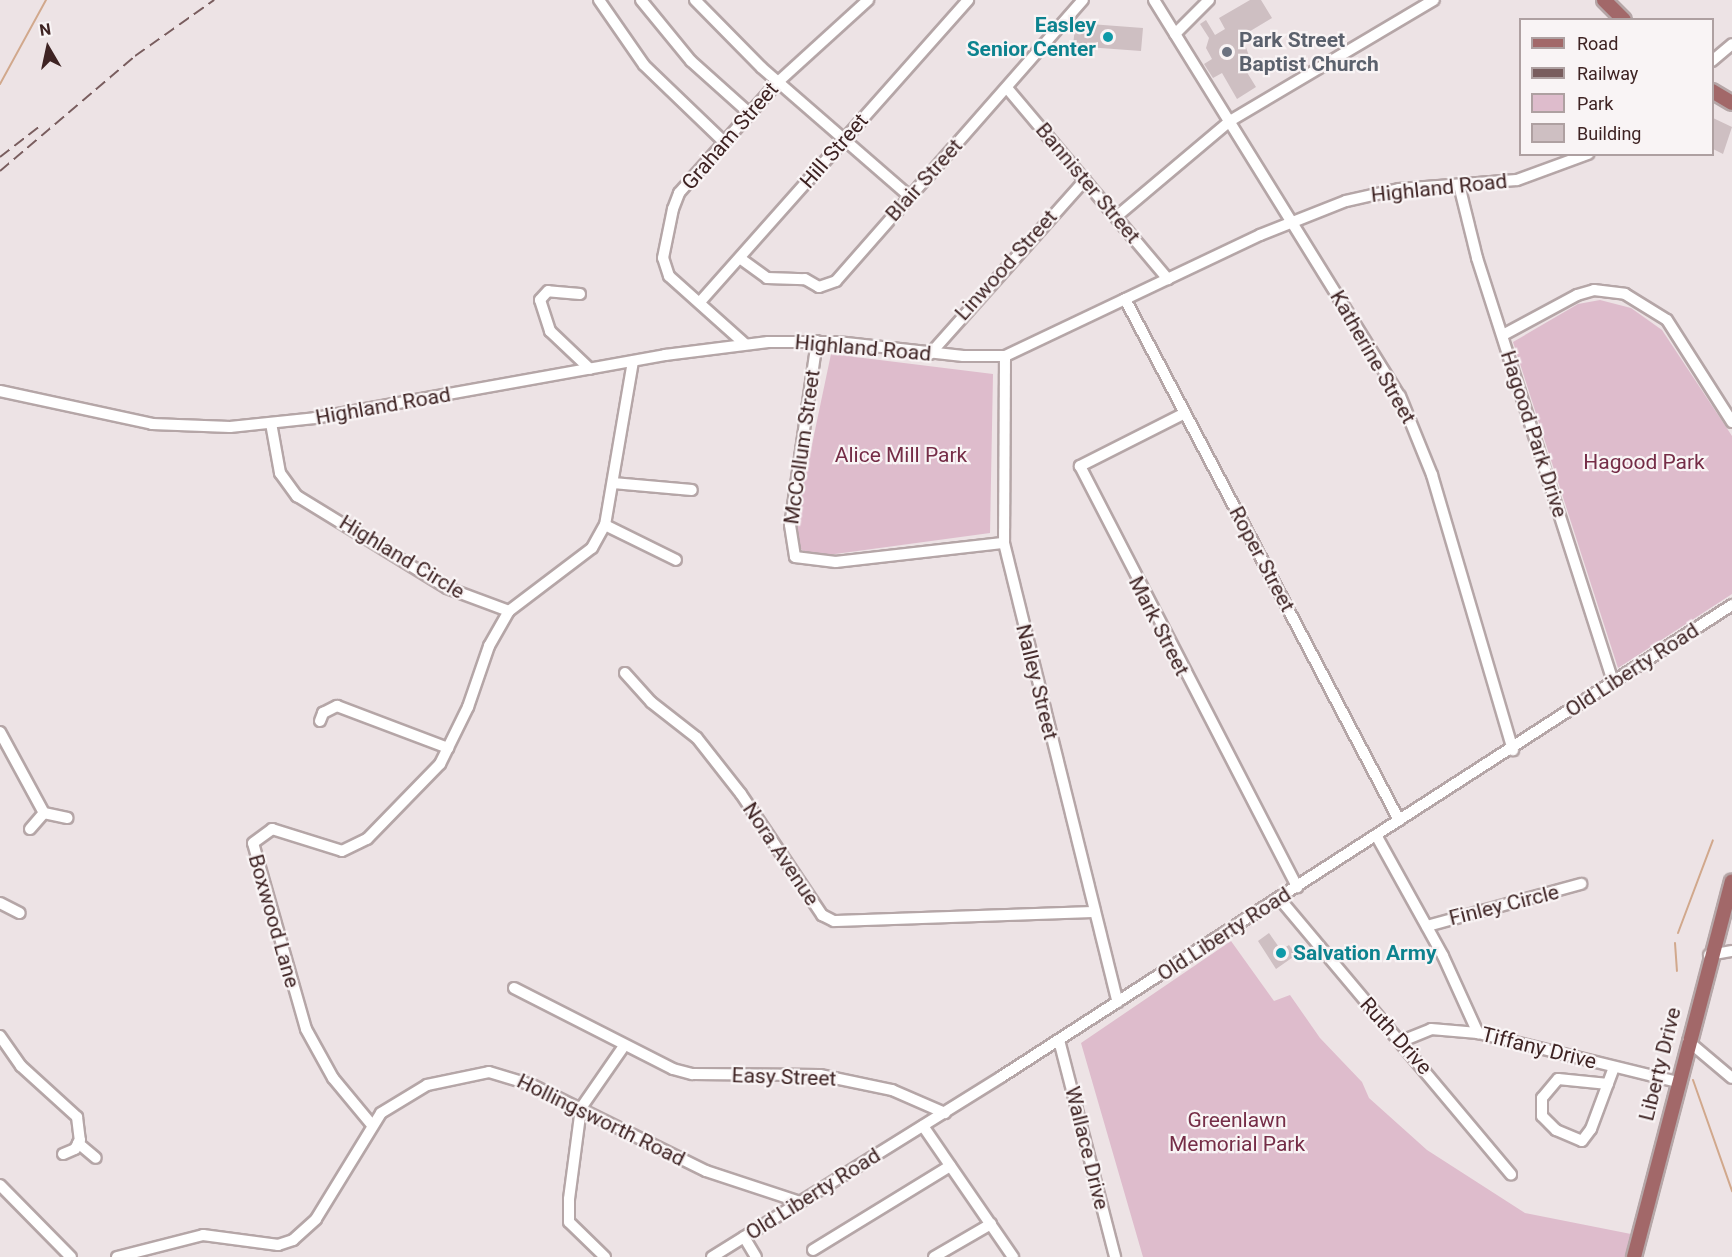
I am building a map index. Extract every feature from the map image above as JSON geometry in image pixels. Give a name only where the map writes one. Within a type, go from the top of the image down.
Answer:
[{"type":"main road","points":[[1604,0],[1622,18]]},
{"type":"main road","points":[[1714,92],[1732,103]]},
{"type":"main road","name":"Liberty Drive","points":[[1634,1257],[1709,955],[1732,882]]},
{"type":"street","points":[[599,0],[644,65],[725,143]]},
{"type":"street","points":[[641,0],[691,61],[750,113]]},
{"type":"street","points":[[695,0],[778,82],[909,196]]},
{"type":"street","name":"Graham Street","points":[[745,344],[669,276],[663,258],[679,193],[778,82],[868,0]]},
{"type":"street","name":"Hill Street","points":[[700,302],[741,259],[968,0]]},
{"type":"street","name":"Blair Street","points":[[741,259],[767,278],[805,279],[826,286],[836,281],[1083,0]]},
{"type":"street","name":"Katherine Street","points":[[1154,0],[1400,396],[1422,444],[1513,750]]},
{"type":"street","points":[[1175,34],[1209,0]]},
{"type":"street","points":[[1116,218],[1230,121],[1434,0]]},
{"type":"street","points":[[1714,60],[1732,44]]},
{"type":"street","name":"Bannister Street","points":[[1007,88],[1168,279]]},
{"type":"street","name":"Highland Road","points":[[0,391],[152,424],[195,428],[271,423],[745,344],[817,341],[930,354],[1005,356],[1291,222],[1374,193],[1525,178],[1583,156]]},
{"type":"street","name":"Linwood Street","points":[[930,354],[1085,180]]},
{"type":"street","name":"Hagood Park Drive","points":[[1459,185],[1468,228],[1613,681]]},
{"type":"street","points":[[1503,335],[1576,295],[1594,290],[1625,294],[1667,320],[1732,422]]},
{"type":"street","points":[[580,294],[548,291],[540,300],[550,331],[590,369]]},
{"type":"street","name":"Roper Street","points":[[1125,299],[1399,820]]},
{"type":"street","name":"McCollum Street","points":[[817,341],[789,525],[795,557],[836,562],[1004,543]]},
{"type":"street","name":"Nalley Street","points":[[1005,356],[1004,543],[1118,1002]]},
{"type":"street","points":[[509,611],[592,548],[605,525],[633,361]]},
{"type":"street","name":"Mark Street","points":[[1185,413],[1080,466],[1297,887]]},
{"type":"street","name":"Highland Circle","points":[[271,423],[280,473],[297,496],[447,588],[509,611]]},
{"type":"street","points":[[613,483],[692,490]]},
{"type":"street","points":[[605,525],[676,560]]},
{"type":"street","name":"Old Liberty Road","points":[[712,1257],[945,1113],[1399,820],[1513,750],[1613,681],[1732,605]]},
{"type":"street","name":"Boxwood Lane","points":[[372,1125],[338,1085],[306,1029],[253,843],[263,832],[281,829],[331,848],[352,850],[410,798],[448,748],[489,646],[509,611]]},
{"type":"street","name":"Nora Avenue","points":[[625,674],[651,702],[697,738],[822,915],[854,923],[1095,912]]},
{"type":"street","points":[[320,721],[323,713],[337,706],[448,748]]},
{"type":"street","points":[[0,732],[44,813],[67,818]]},
{"type":"street","points":[[30,829],[44,813]]},
{"type":"street","points":[[1376,835],[1427,926],[1478,1033]]},
{"type":"street","name":"Finley Circle","points":[[1427,926],[1581,884]]},
{"type":"street","name":"Ruth Drive","points":[[1279,898],[1402,1041],[1511,1174]]},
{"type":"street","points":[[0,903],[20,914]]},
{"type":"street","points":[[1709,955],[1732,951]]},
{"type":"street","name":"Easy Street","points":[[514,988],[624,1046],[692,1074],[820,1075],[892,1090],[945,1113]]},
{"type":"street","name":"Tiffany Drive","points":[[1402,1041],[1431,1029],[1478,1033],[1677,1082]]},
{"type":"street","points":[[0,1036],[21,1066],[77,1117],[82,1131],[78,1143],[63,1154]]},
{"type":"street","name":"Wallace Drive","points":[[1059,1040],[1114,1257]]},
{"type":"street","points":[[1688,1041],[1732,1078]]},
{"type":"street","points":[[605,1257],[569,1222],[581,1108],[624,1046]]},
{"type":"street","points":[[1608,1084],[1558,1079],[1542,1098],[1542,1116],[1562,1134],[1582,1141],[1608,1084],[1614,1067]]},
{"type":"street","name":"Hollingsworth Road","points":[[117,1257],[203,1235],[278,1245],[292,1240],[316,1219],[372,1125],[396,1101],[427,1085],[489,1072],[532,1085],[706,1171],[800,1202]]},
{"type":"street","points":[[923,1126],[1013,1257]]},
{"type":"street","points":[[78,1143],[96,1158]]},
{"type":"street","points":[[813,1250],[950,1166]]},
{"type":"street","points":[[0,1185],[71,1257]]},
{"type":"street","points":[[934,1257],[991,1224]]},
{"type":"street","points":[[744,1237],[756,1257]]},
{"type":"green space","name":"Hagood Park","points":[[1600,300],[1631,308],[1662,330],[1732,436],[1732,594],[1618,668],[1513,342],[1578,304]]},
{"type":"green space","name":"Alice Mill Park","points":[[831,354],[993,374],[990,533],[813,557],[796,546],[797,516]]},
{"type":"green space","name":"Greenlawn Memorial Park","points":[[1231,941],[1274,1001],[1290,995],[1320,1038],[1362,1082],[1369,1098],[1427,1150],[1525,1213],[1631,1234],[1625,1257],[1143,1257],[1081,1043]]},
{"type":"building","name":"Park Street Baptist Church","points":[[1250,0],[1261,0],[1272,18],[1242,36],[1249,56],[1240,61],[1256,87],[1237,99],[1222,73],[1213,78],[1204,64],[1212,59],[1206,48],[1209,38],[1200,24],[1206,20],[1215,35],[1225,29],[1219,18]]},
{"type":"building","name":"Easley Senior Center","points":[[1090,24],[1143,28],[1141,51],[1073,46],[1075,27],[1090,28]]},
{"type":"building","points":[[1714,118],[1732,127],[1723,154],[1714,150]]},
{"type":"building","name":"Salvation Army","points":[[1269,933],[1281,950],[1289,945],[1296,955],[1276,969],[1258,941]]},
{"type":"waterway","points":[[0,84],[46,0]]},
{"type":"waterway","points":[[1678,933],[1713,840]]},
{"type":"waterway","points":[[1675,943],[1677,971]]},
{"type":"waterway","points":[[1668,1035],[1672,1046]]},
{"type":"waterway","points":[[1693,1080],[1732,1191]]},
{"type":"railway","points":[[0,171],[135,56],[214,0]]},
{"type":"railway","points":[[0,157],[40,126]]},
{"type":"place","name":"Easley Senior Center","points":[[1108,37]]},
{"type":"place","name":"Park Street Baptist Church","points":[[1227,52]]},
{"type":"place","name":"Salvation Army","points":[[1281,953]]}]
